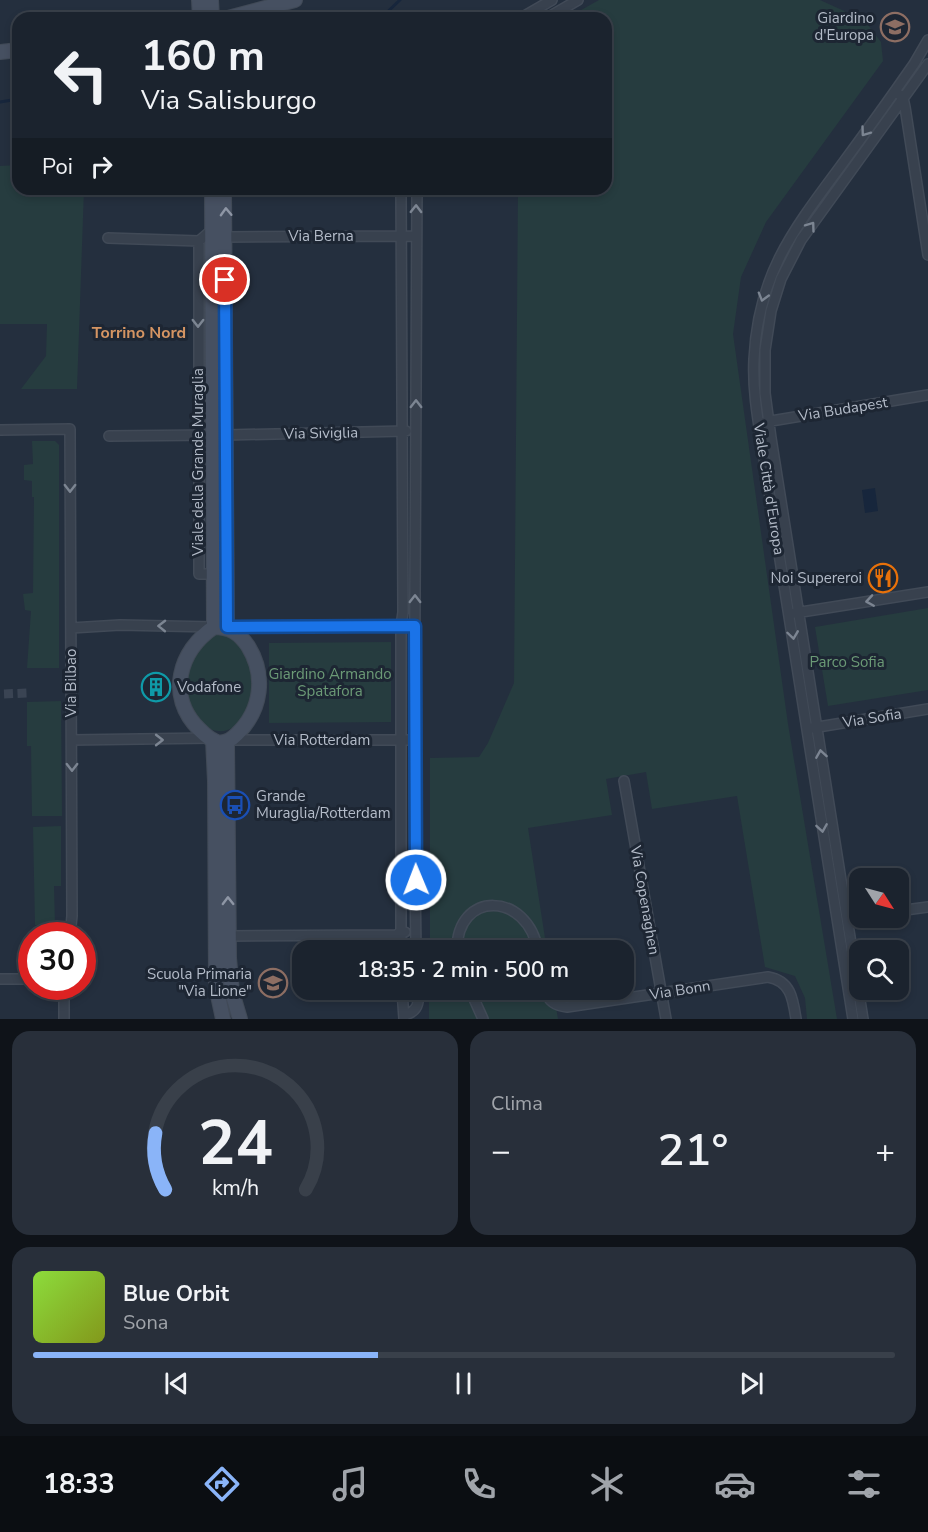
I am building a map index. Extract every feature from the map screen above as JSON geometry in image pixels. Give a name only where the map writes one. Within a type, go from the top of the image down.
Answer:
[{"type":"street","points":[[250,12],[295,0]]},
{"type":"street","points":[[531,12],[552,0]]},
{"type":"street","points":[[558,12],[579,0]]},
{"type":"street","name":"Viale Città d'Europa","points":[[853,1019],[794,613],[753,361],[757,322],[769,279],[793,232],[914,64],[928,40]]},
{"type":"street","name":"Viale Città d'Europa","points":[[764,422],[765,350],[770,319],[781,279],[801,240],[928,64]]},
{"type":"street","points":[[894,91],[903,98],[928,255]]},
{"type":"street","name":"Viale della Grande Muraglia","points":[[212,195],[220,435],[221,627]]},
{"type":"street","name":"Viale della Grande Muraglia","points":[[221,627],[215,574],[226,237],[224,195]]},
{"type":"street","points":[[401,195],[403,431],[401,940]]},
{"type":"street","points":[[416,940],[417,195]]},
{"type":"street","points":[[108,238],[198,241],[213,229]]},
{"type":"street","name":"Via Berna","points":[[226,237],[416,236]]},
{"type":"street","points":[[198,241],[199,574],[215,574]]},
{"type":"street","name":"Via Budapest","points":[[764,422],[928,395]]},
{"type":"street","name":"Via Bilbao","points":[[0,430],[70,429],[72,740],[70,922]]},
{"type":"street","name":"Via Siviglia","points":[[109,436],[416,431]]},
{"type":"street","points":[[794,613],[928,592]]},
{"type":"street","points":[[71,628],[120,625],[415,626]]},
{"type":"street","points":[[220,740],[198,728],[188,715],[180,681],[189,651],[200,638],[221,627]]},
{"type":"street","points":[[220,740],[241,730],[253,713],[259,694],[260,681],[250,650],[241,638],[221,627]]},
{"type":"street","name":"Via Sofia","points":[[811,728],[928,709]]},
{"type":"street","name":"Viale Città d'Europa","points":[[811,728],[848,920],[863,1019]]},
{"type":"street","name":"Via Rotterdam","points":[[72,740],[415,740]]},
{"type":"street","points":[[220,740],[231,987],[240,1019]]},
{"type":"street","points":[[220,740],[215,791],[216,986],[223,1019]]},
{"type":"street","name":"Via Copenaghen","points":[[624,781],[666,1019]]},
{"type":"street","points":[[457,940],[463,921],[477,909],[493,906],[508,909],[526,920],[535,940]]},
{"type":"street","points":[[909,910],[928,907]]},
{"type":"street","points":[[838,921],[848,920]]},
{"type":"street","points":[[401,931],[416,935]]},
{"type":"street","points":[[229,936],[397,935],[401,931]]},
{"type":"street","name":"Via Bonn","points":[[634,997],[760,977],[770,978],[782,982],[789,990],[796,1019]]},
{"type":"street","points":[[0,979],[18,979]]},
{"type":"street","points":[[64,1018],[65,1000]]},
{"type":"street","points":[[403,1000],[404,1017],[417,1007],[418,1000]]},
{"type":"street","points":[[474,1000],[483,1019]]},
{"type":"street","name":"Via Bonn","points":[[551,1000],[565,1007],[614,1000]]},
{"type":"green space","points":[[599,0],[820,0],[864,20],[881,42],[883,61],[766,222],[741,277],[733,334],[788,724],[837,1019],[807,1019],[805,998],[795,976],[765,967],[737,796],[652,809],[646,772],[606,779],[612,815],[528,828],[545,940],[430,940],[430,758],[479,757],[488,743],[514,683],[518,195],[612,195],[612,12],[578,12]]},
{"type":"green space","points":[[12,165],[12,195],[84,195],[77,389],[21,389],[46,356],[47,324],[0,324],[0,166]]},
{"type":"green space","points":[[32,441],[55,441],[59,445],[59,668],[27,668],[31,611],[25,610],[23,594],[33,593],[34,497],[32,497],[32,481],[24,480],[24,465],[33,464]]},
{"type":"green space","name":"Parco Sofia","points":[[928,608],[928,690],[828,706],[815,627]]},
{"type":"green space","points":[[221,634],[236,641],[246,654],[251,670],[252,687],[249,704],[242,719],[232,728],[218,731],[208,728],[194,714],[188,694],[187,673],[193,658],[209,638]]},
{"type":"green space","name":"Giardino Armando Spatafora","points":[[391,642],[391,722],[269,723],[269,643]]},
{"type":"green space","points":[[61,701],[62,816],[32,816],[31,746],[27,746],[27,702]]},
{"type":"green space","points":[[61,826],[61,886],[54,886],[55,922],[35,922],[33,827]]},
{"type":"green space","points":[[429,1000],[555,1000],[558,1019],[429,1019]]},
{"type":"water","points":[[875,488],[878,511],[865,513],[862,490]]},
{"type":"waterway","points":[[387,12],[400,0]]},
{"type":"waterway","points":[[0,102],[12,100]]},
{"type":"tunnel","points":[[4,694],[27,693]]},
{"type":"place","name":"Giardino d'Europa","points":[[895,27]]},
{"type":"place","name":"Noi Supereroi","points":[[883,578]]},
{"type":"place","name":"Vodafone","points":[[156,687]]},
{"type":"place","name":"Grande Muraglia/Rotterdam","points":[[235,805]]},
{"type":"place","name":"Scuola Primaria \"Via Lione\"","points":[[273,983]]},
{"type":"district","name":"Torrino Nord","points":[[139,333]]},
{"type":"route","points":[[225,280],[227,627],[415,626],[416,880]]}]
